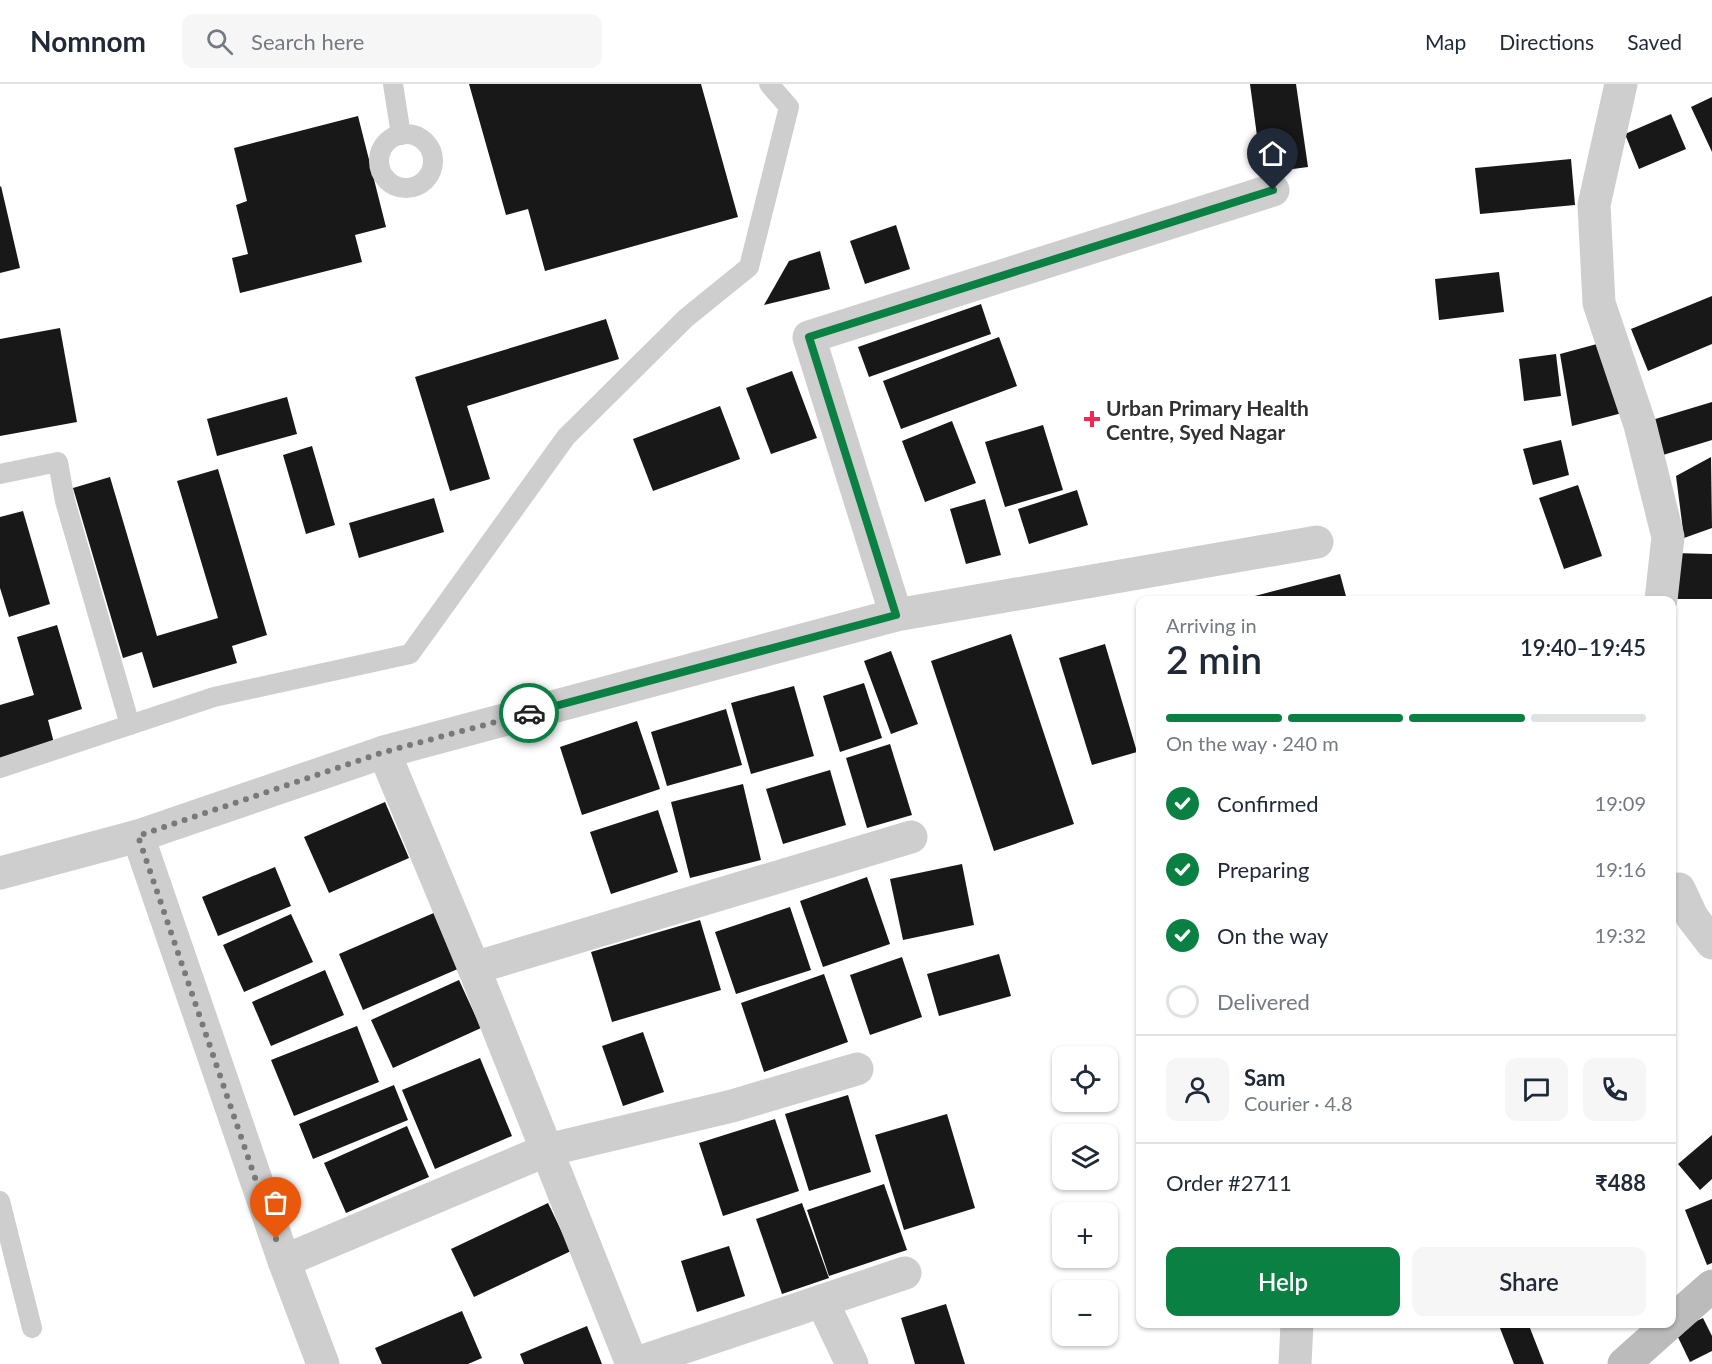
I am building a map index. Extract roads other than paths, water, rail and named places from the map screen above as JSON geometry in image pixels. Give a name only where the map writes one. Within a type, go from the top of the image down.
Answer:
[{"type":"street","points":[[1621,84],[1594,205],[1599,303],[1640,425],[1668,537],[1661,596]]},
{"type":"street","points":[[896,615],[809,337],[1273,190]]},
{"type":"street","points":[[0,873],[138,836],[384,752],[896,615],[1317,542]]},
{"type":"street","points":[[384,752],[474,968],[633,1364],[904,1273]]},
{"type":"street","points":[[138,836],[284,1261],[323,1364]]},
{"type":"street","points":[[474,968],[911,837]]},
{"type":"street","points":[[1676,890],[1679,889],[1692,917],[1712,943]]},
{"type":"street","points":[[284,1261],[547,1150],[732,1106],[857,1069]]},
{"type":"street","points":[[1676,1318],[1712,1286]]},
{"type":"street","points":[[822,1301],[852,1364]]},
{"type":"street","points":[[1294,1364],[1297,1328]]},
{"type":"street","points":[[1624,1364],[1664,1328]]},
{"type":"lane","points":[[393,84],[401,135]]},
{"type":"lane","points":[[0,768],[214,698],[410,654],[566,437],[686,318],[749,267],[789,107],[769,84]]},
{"type":"lane","points":[[0,474],[58,462],[65,501],[130,725]]},
{"type":"lane","points":[[0,1201],[32,1328]]},
{"type":"place","name":"Urban Primary Health Centre, Syed Nagar","points":[[1092,419]]}]
